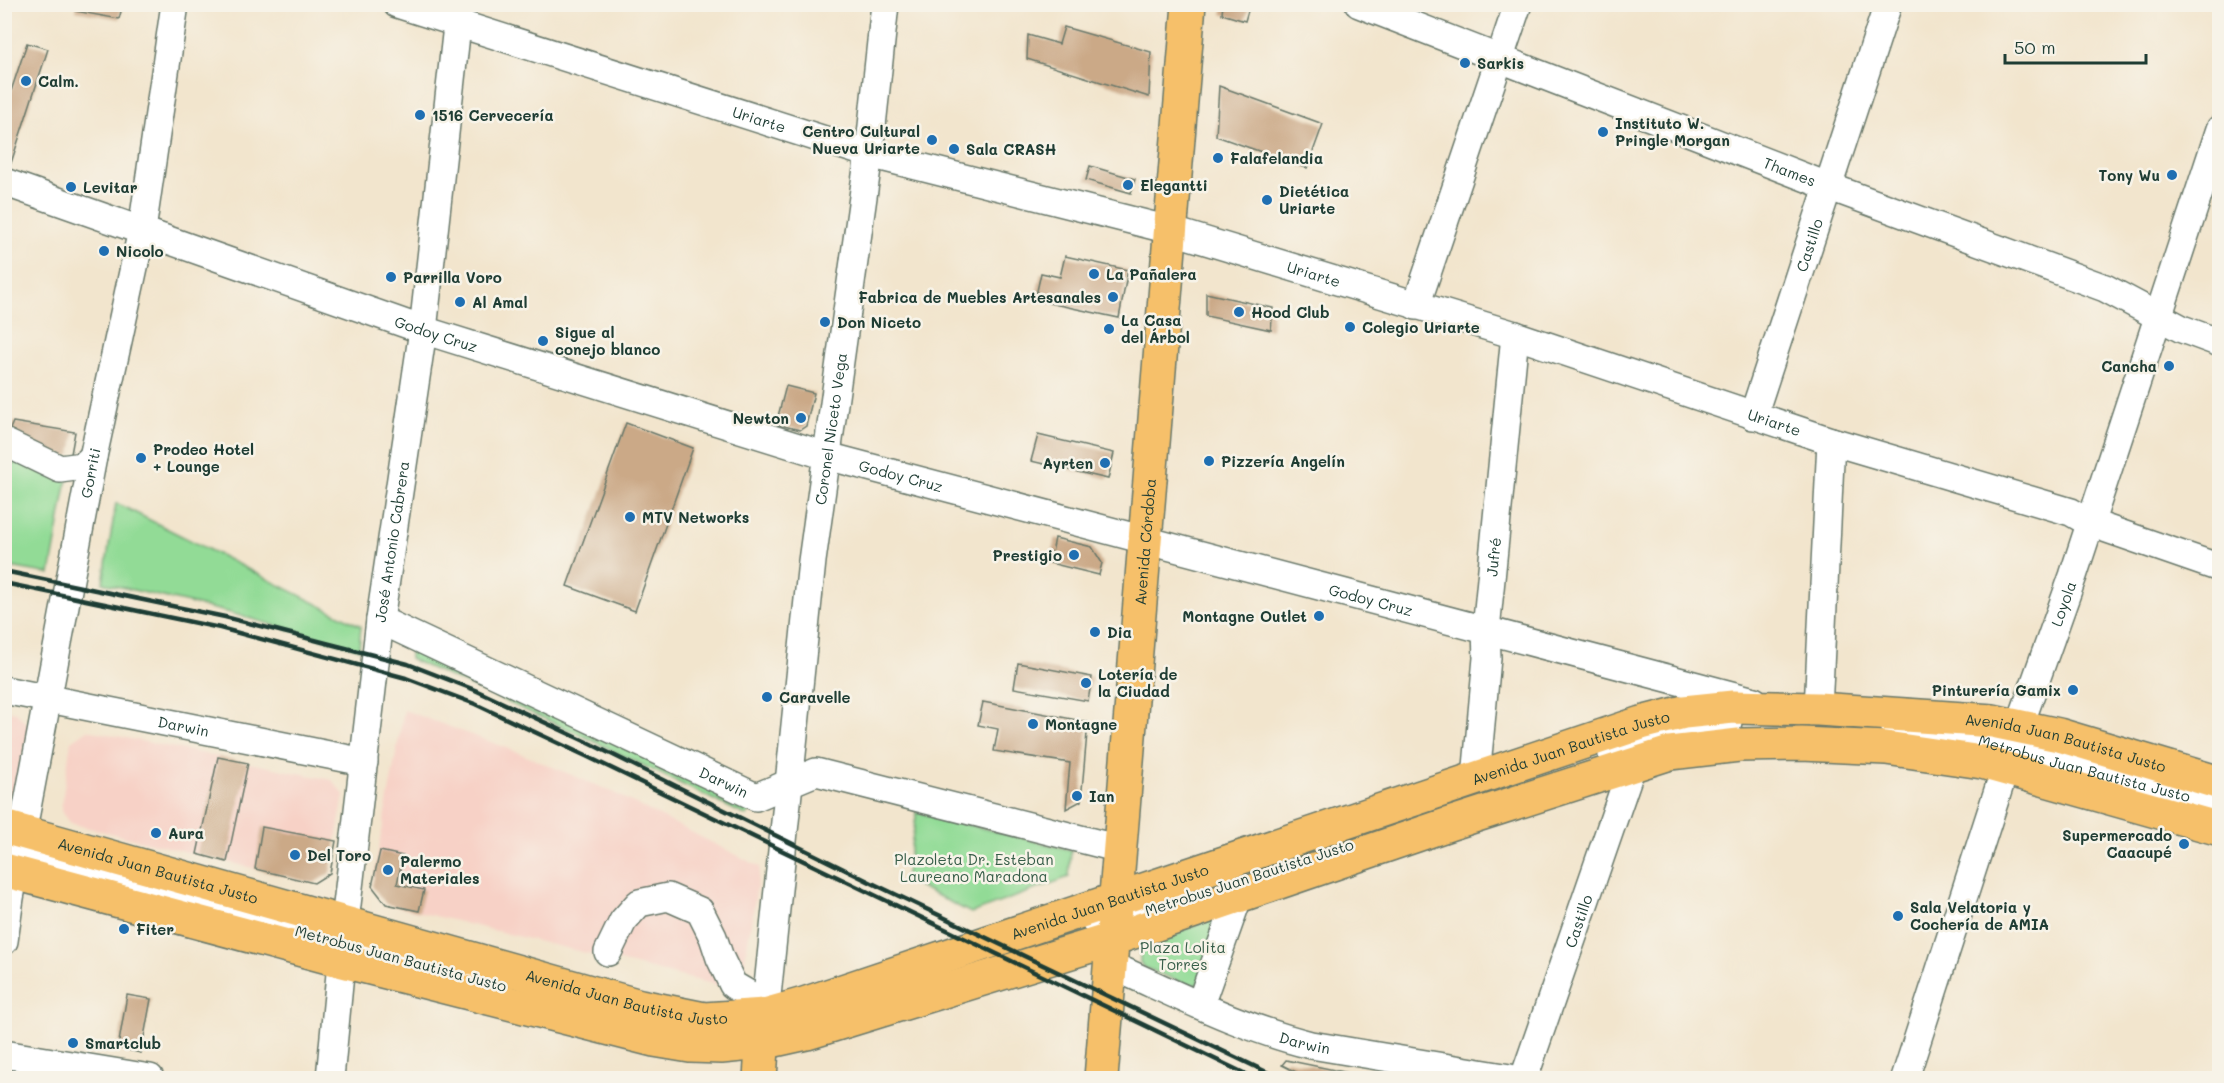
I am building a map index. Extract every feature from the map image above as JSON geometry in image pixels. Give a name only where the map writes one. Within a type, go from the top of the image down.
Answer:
[{"type":"main road","name":"Avenida Córdoba","points":[[1101,1078],[1189,4]]},
{"type":"main road","name":"Avenida Juan Bautista Justo","points":[[1113,931],[1476,778],[1641,723],[1684,712],[1733,707],[1911,714],[1993,721],[2012,747],[2220,829]]},
{"type":"main road","name":"Avenida Juan Bautista Justo","points":[[12,851],[344,942],[654,1040],[690,1046],[721,1047],[764,1022],[807,1033],[1113,931],[1239,895],[1633,763],[1670,753],[1739,745],[1802,744],[1909,750],[1974,760],[2059,735],[2220,783]]},
{"type":"main road","points":[[760,1078],[764,1022]]},
{"type":"street","name":"Gorriti","points":[[4,941],[12,851],[49,698],[93,457],[142,230],[175,4]]},
{"type":"street","name":"Uriarte","points":[[397,4],[458,14],[869,154],[1170,230],[1515,334],[1831,441],[2071,512],[2090,523],[2220,568]]},
{"type":"street","name":"Coronel Niceto Vega","points":[[764,1022],[812,561],[869,154],[885,4]]},
{"type":"street","name":"Thames","points":[[1359,4],[1830,187],[2105,288],[2182,329],[2220,343]]},
{"type":"street","points":[[1416,306],[1518,4]]},
{"type":"street","name":"Castillo","points":[[1753,416],[1830,187],[1888,4]]},
{"type":"street","name":"José Antonio Cabrera","points":[[330,1078],[380,620],[423,330],[458,14]]},
{"type":"street","name":"Loyola","points":[[1905,1078],[2012,747],[2090,523],[2220,129]]},
{"type":"street","name":"Godoy Cruz","points":[[4,182],[423,330],[827,456],[1778,707]]},
{"type":"street","name":"Jufré","points":[[1476,778],[1487,658],[1486,630],[1515,334]]},
{"type":"street","points":[[1818,709],[1831,441]]},
{"type":"street","points":[[4,442],[60,469],[83,466],[93,457]]},
{"type":"street","name":"Darwin","points":[[380,620],[756,797],[816,772],[1120,849]]},
{"type":"street","name":"Darwin","points":[[4,690],[364,762]]},
{"type":"street","name":"Metrobus Juan Bautista Justo","points":[[1113,931],[1164,907],[1692,728],[1724,722],[1786,722],[1898,729],[1978,739],[2012,747],[2045,759],[2220,804]]},
{"type":"street","name":"Castillo","points":[[1524,1078],[1633,763]]},
{"type":"street","points":[[1200,1005],[1239,895]]},
{"type":"street","points":[[608,952],[623,921],[639,903],[668,897],[700,911],[733,985],[764,1022]]},
{"type":"street","name":"Darwin","points":[[1113,931],[1200,1005],[1260,1030],[1301,1042],[1510,1078]]},
{"type":"street","points":[[4,1054],[150,1078]]},
{"type":"shaded area","points":[[4,710],[16,712],[30,728],[17,790],[5,797]]},
{"type":"shaded area","points":[[404,710],[507,748],[610,791],[760,867],[742,978],[721,986],[386,904],[372,886]]},
{"type":"shaded area","points":[[87,730],[332,780],[344,795],[330,873],[314,883],[69,823],[61,809],[71,741]]},
{"type":"green space","points":[[4,450],[67,479],[50,574],[5,566]]},
{"type":"green space","points":[[116,503],[361,626],[359,649],[227,612],[103,583]]},
{"type":"green space","points":[[410,645],[752,805],[747,816],[581,735],[410,659]]},
{"type":"green space","name":"Plazoleta Dr. Esteban Laureano Maradona","points":[[917,812],[1071,850],[1069,877],[971,913],[905,879]]},
{"type":"green space","name":"Plaza Lolita Torres","points":[[1216,918],[1223,922],[1197,985],[1186,984],[1143,967],[1140,962],[1140,951],[1144,943]]},
{"type":"building","points":[[77,4],[123,4],[119,19],[75,11]]},
{"type":"building","points":[[1223,4],[1250,4],[1245,21],[1222,14]]},
{"type":"building","points":[[1064,27],[1151,52],[1149,97],[1027,59],[1028,35],[1059,44]]},
{"type":"building","name":"Calm.","points":[[27,43],[48,49],[11,163],[4,161],[4,112]]},
{"type":"building","points":[[1219,86],[1323,124],[1307,168],[1216,136]]},
{"type":"building","points":[[1090,166],[1135,179],[1131,193],[1086,180]]},
{"type":"building","points":[[1065,256],[1128,270],[1119,318],[1035,300],[1041,273],[1060,277]]},
{"type":"building","name":"Hood Club","points":[[1206,293],[1273,308],[1271,330],[1206,316]]},
{"type":"building","points":[[786,386],[814,393],[806,426],[800,430],[776,424]]},
{"type":"building","points":[[13,422],[75,432],[71,454],[59,461],[7,436]]},
{"type":"building","name":"MTV Networks","points":[[626,423],[693,448],[635,611],[567,586]]},
{"type":"building","points":[[1038,435],[1114,453],[1108,479],[1031,461]]},
{"type":"building","name":"Prestigio","points":[[1055,538],[1092,547],[1102,563],[1099,575],[1050,563]]},
{"type":"building","points":[[1018,663],[1092,677],[1088,701],[1014,688]]},
{"type":"building","points":[[983,702],[1088,722],[1081,801],[1066,809],[1070,763],[994,751],[998,729],[978,725]]},
{"type":"building","points":[[218,757],[248,763],[227,862],[197,854]]},
{"type":"building","name":"Del Toro","points":[[262,827],[336,841],[330,873],[314,883],[255,869]]},
{"type":"building","name":"Palermo Materiales","points":[[380,851],[403,856],[397,884],[424,890],[419,911],[386,904],[372,886]]},
{"type":"building","points":[[127,995],[151,999],[141,1053],[118,1048]]},
{"type":"building","points":[[1286,1060],[1369,1078],[1308,1078],[1282,1065]]},
{"type":"railway","points":[[4,571],[225,617],[408,664],[475,690],[1279,1078]]},
{"type":"railway","points":[[4,583],[220,628],[406,678],[475,704],[1254,1078]]},
{"type":"place","name":"Sarkis","points":[[1465,63]]},
{"type":"place","name":"Calm.","points":[[26,81]]},
{"type":"place","name":"1516 Cervecería","points":[[420,115]]},
{"type":"place","name":"Instituto W. Pringle Morgan","points":[[1603,132]]},
{"type":"place","name":"Centro Cultural Nueva Uriarte","points":[[932,140]]},
{"type":"place","name":"Sala CRASH","points":[[954,149]]},
{"type":"place","name":"Falafelandia","points":[[1218,158]]},
{"type":"place","name":"Tony Wu","points":[[2172,175]]},
{"type":"place","name":"Elegantti","points":[[1128,185]]},
{"type":"place","name":"Levitar","points":[[71,187]]},
{"type":"place","name":"Dietética Uriarte","points":[[1267,200]]},
{"type":"place","name":"Nicolo","points":[[104,251]]},
{"type":"place","name":"La Pañalera","points":[[1094,274]]},
{"type":"place","name":"Parrilla Voro","points":[[391,277]]},
{"type":"place","name":"Fabrica de Muebles Artesanales","points":[[1113,297]]},
{"type":"place","name":"Al Amal","points":[[460,302]]},
{"type":"place","name":"Hood Club","points":[[1239,312]]},
{"type":"place","name":"Don Niceto","points":[[825,322]]},
{"type":"place","name":"Colegio Uriarte","points":[[1350,327]]},
{"type":"place","name":"La Casa del Árbol","points":[[1109,329]]},
{"type":"place","name":"Sigue al conejo blanco","points":[[543,341]]},
{"type":"place","name":"Cancha","points":[[2169,366]]},
{"type":"place","name":"Newton","points":[[801,418]]},
{"type":"place","name":"Prodeo Hotel + Lounge","points":[[141,458]]},
{"type":"place","name":"Pizzería Angelín","points":[[1209,461]]},
{"type":"place","name":"Ayrten","points":[[1105,463]]},
{"type":"place","name":"MTV Networks","points":[[630,517]]},
{"type":"place","name":"Prestigio","points":[[1074,555]]},
{"type":"place","name":"Montagne Outlet","points":[[1319,616]]},
{"type":"place","name":"Dia","points":[[1095,632]]},
{"type":"place","name":"Lotería de la Ciudad","points":[[1086,683]]},
{"type":"place","name":"Pinturería Gamix","points":[[2073,690]]},
{"type":"place","name":"Caravelle","points":[[767,697]]},
{"type":"place","name":"Montagne","points":[[1033,724]]},
{"type":"place","name":"Ian","points":[[1077,796]]},
{"type":"place","name":"Aura","points":[[156,833]]},
{"type":"place","name":"Supermercado Caacupé","points":[[2184,844]]},
{"type":"place","name":"Del Toro","points":[[295,855]]},
{"type":"place","name":"Palermo Materiales","points":[[388,870]]},
{"type":"place","name":"Sala Velatoria y Cochería de AMIA","points":[[1898,916]]},
{"type":"place","name":"Fiter","points":[[124,929]]},
{"type":"place","name":"Smartclub","points":[[73,1043]]}]
